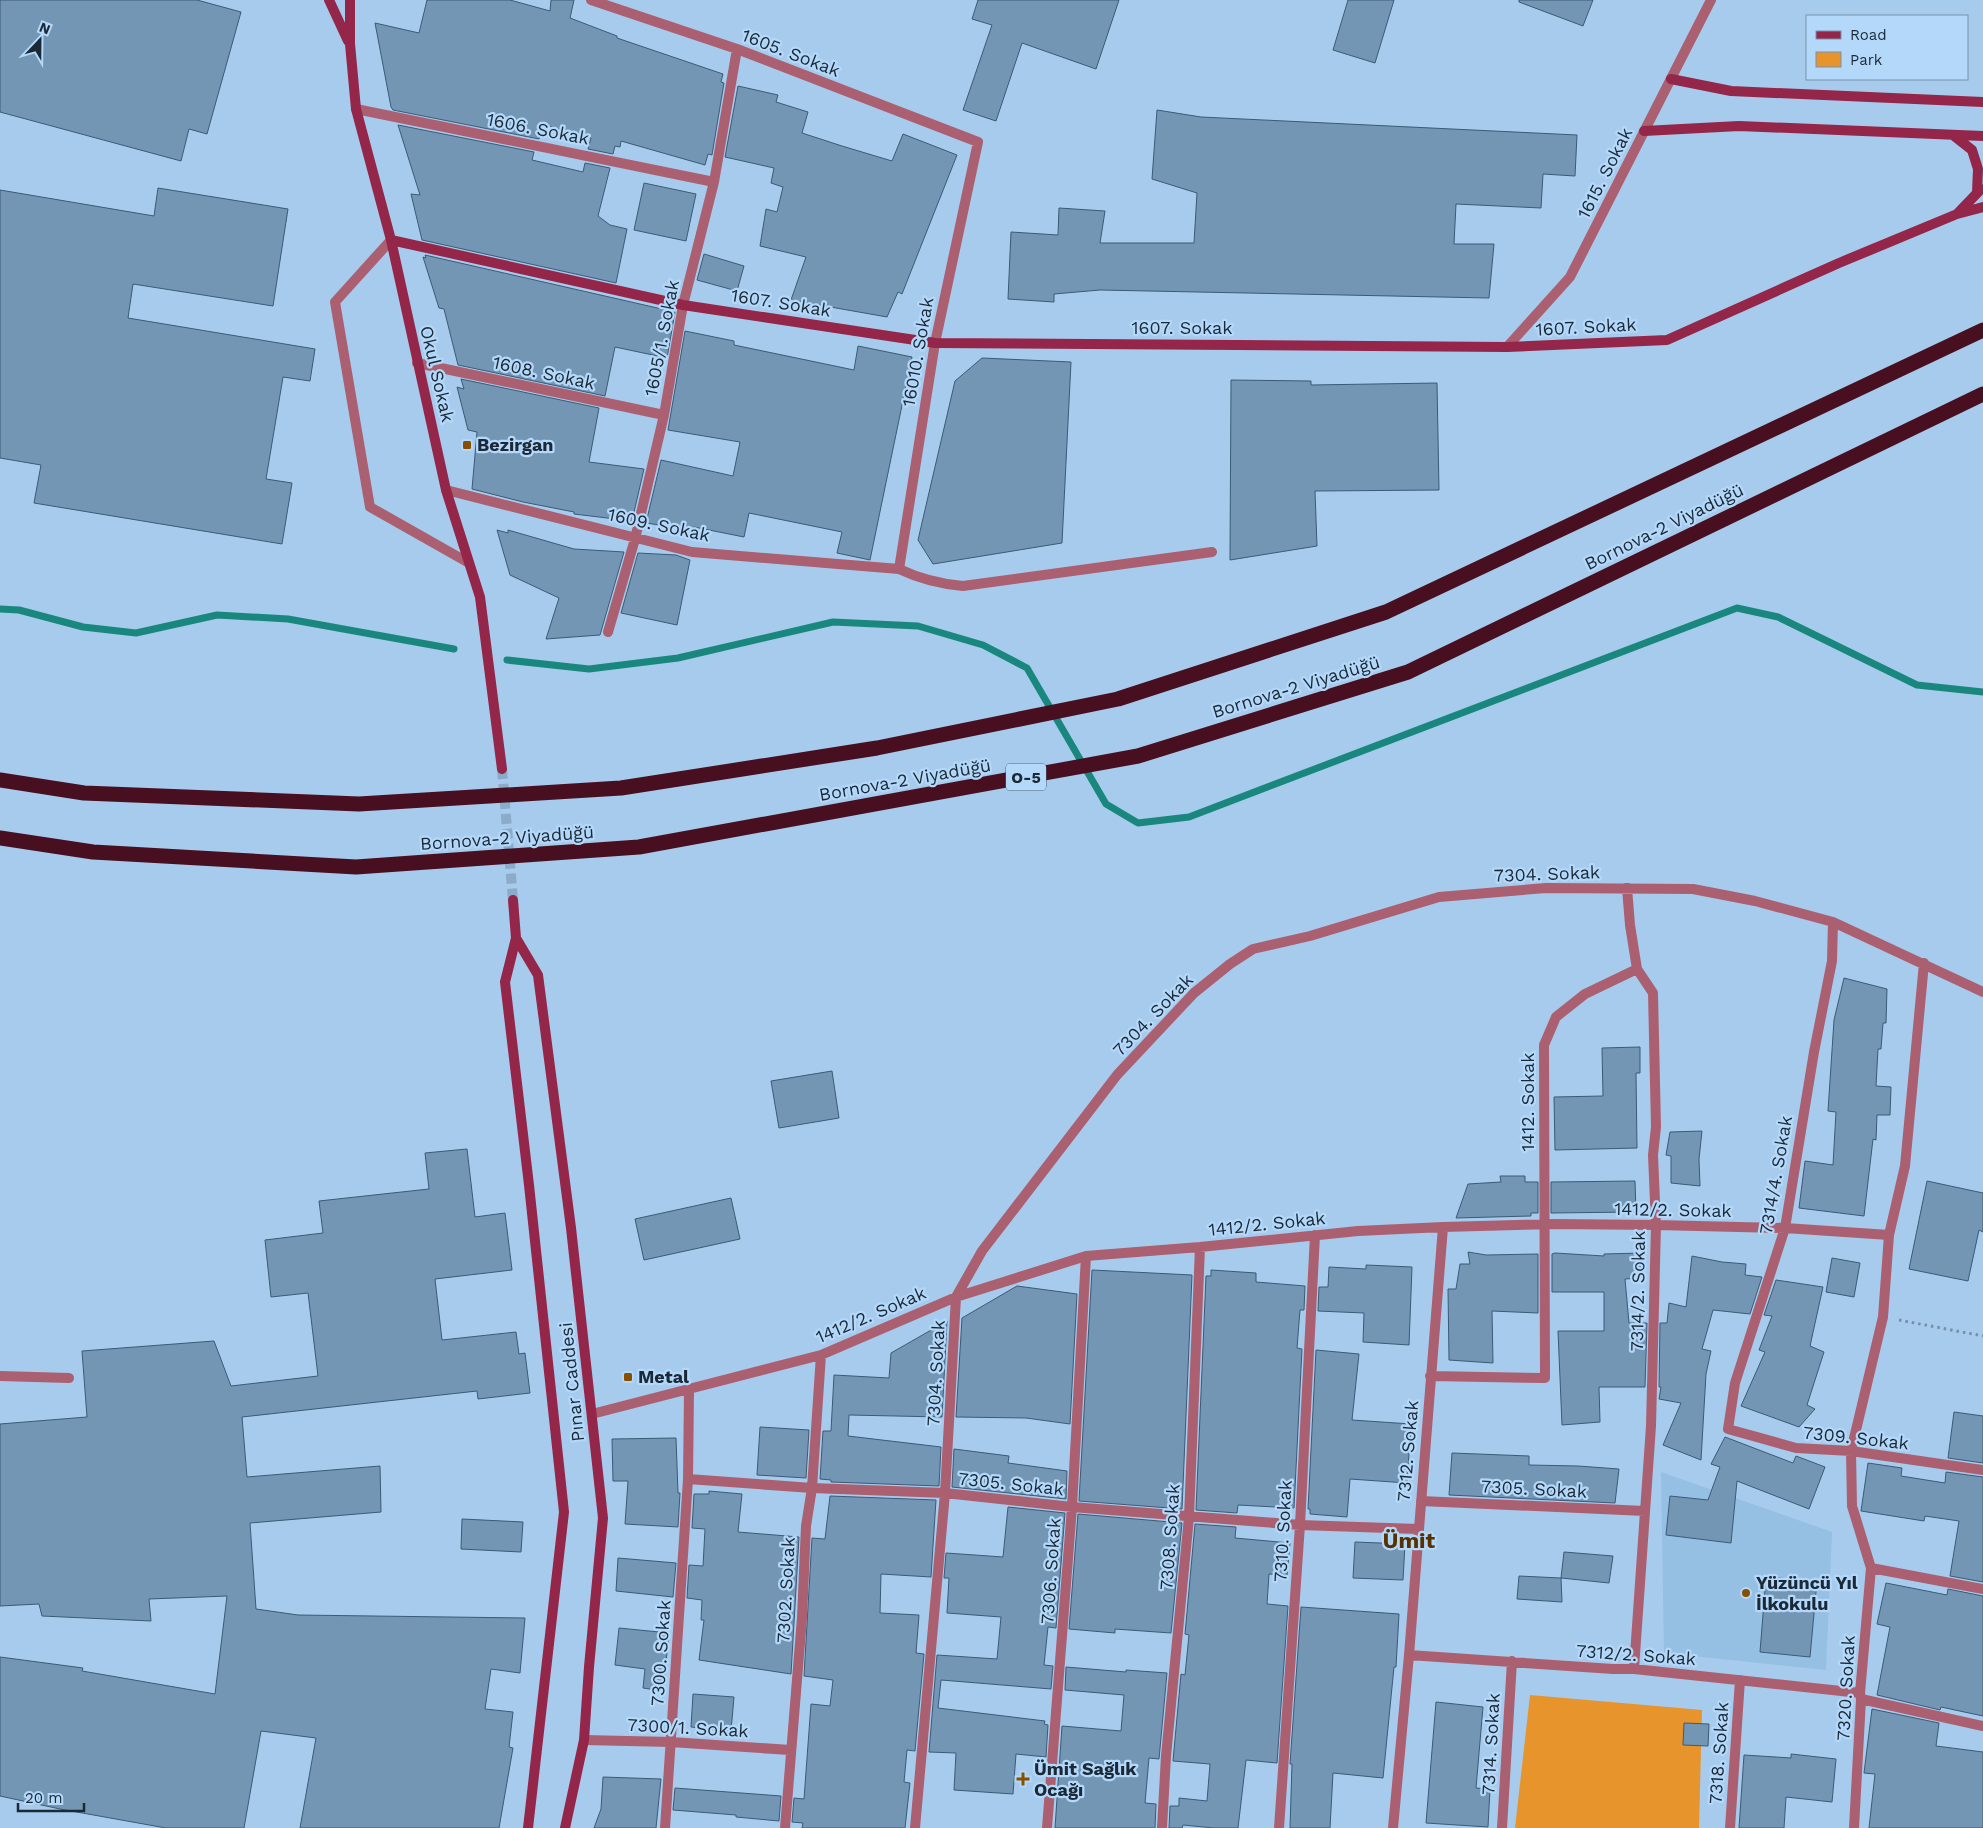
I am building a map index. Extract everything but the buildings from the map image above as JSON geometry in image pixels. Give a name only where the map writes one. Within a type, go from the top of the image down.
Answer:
[{"type":"highway","name":"Bornova-2 Viyadüğü","points":[[0,780],[84,792],[359,804],[621,788],[877,748],[1118,699],[1386,612],[1983,330]]},
{"type":"highway","name":"Bornova-2 Viyadüğü","points":[[0,838],[94,852],[356,867],[629,848],[1138,756],[1408,672],[1983,394]]},
{"type":"main road","name":"Okul Sokak","points":[[329,0],[350,44]]},
{"type":"main road","name":"Okul Sokak","points":[[350,0],[350,44],[356,109],[391,240],[446,490],[480,597],[502,770]]},
{"type":"main road","points":[[1671,79],[1731,91],[1983,102]]},
{"type":"main road","points":[[1644,132],[1739,126],[1983,136]]},
{"type":"main road","points":[[1953,135],[1972,150],[1978,169],[1980,190],[1957,214]]},
{"type":"main road","name":"1607. Sokak","points":[[391,240],[683,305],[934,343],[1507,347],[1667,340],[1839,263],[1957,214],[1983,207]]},
{"type":"main road","name":"Pınar Caddesi","points":[[513,900],[516,938],[505,982],[564,1512],[528,1828]]},
{"type":"main road","name":"Pınar Caddesi","points":[[516,938],[538,975],[571,1228],[603,1518],[584,1740],[564,1828]]},
{"type":"street","name":"1605. Sokak","points":[[591,0],[737,49],[978,142]]},
{"type":"street","name":"1615. Sokak","points":[[1507,347],[1570,277],[1712,0]]},
{"type":"street","name":"1605/1. Sokak","points":[[608,632],[636,539],[664,415],[683,305],[714,182],[737,49]]},
{"type":"street","name":"1606. Sokak","points":[[356,109],[714,182]]},
{"type":"street","name":"16010. Sokak","points":[[899,569],[934,343],[978,142]]},
{"type":"street","points":[[391,240],[335,302],[370,507],[469,562]]},
{"type":"street","name":"1608. Sokak","points":[[417,363],[664,415]]},
{"type":"street","name":"1609. Sokak","points":[[446,490],[692,552],[899,569],[935,583],[963,586],[1212,552]]},
{"type":"street","name":"7304. Sokak","points":[[915,1828],[945,1493],[956,1297],[982,1251],[1116,1075],[1194,993],[1230,964],[1253,949],[1310,936],[1439,897],[1546,888],[1693,889],[1755,901],[1833,922],[1983,992]]},
{"type":"street","name":"7314/2. Sokak","points":[[1627,888],[1630,925],[1638,969],[1653,993],[1656,1127],[1653,1155],[1656,1225],[1651,1426],[1634,1669]]},
{"type":"street","name":"7314/4. Sokak","points":[[1728,1429],[1735,1383],[1785,1228],[1812,1062],[1832,961],[1833,922]]},
{"type":"street","points":[[1883,1316],[1890,1235],[1905,1166],[1924,964]]},
{"type":"street","name":"1412. Sokak","points":[[1430,1376],[1545,1378],[1544,1044],[1556,1017],[1585,994],[1638,969]]},
{"type":"street","name":"1412/2. Sokak","points":[[592,1414],[688,1391],[821,1355],[956,1297],[1086,1256],[1358,1231],[1443,1227],[1656,1225],[1785,1228],[1890,1235]]},
{"type":"street","name":"7312. Sokak","points":[[1393,1828],[1410,1655],[1418,1529],[1443,1227]]},
{"type":"street","name":"7310. Sokak","points":[[1279,1828],[1300,1525],[1315,1235]]},
{"type":"street","name":"7308. Sokak","points":[[1162,1828],[1166,1756],[1189,1517],[1200,1247]]},
{"type":"street","name":"7306. Sokak","points":[[1047,1828],[1072,1507],[1086,1256]]},
{"type":"street","name":"7320. Sokak","points":[[1854,1828],[1861,1696],[1872,1568],[1852,1506],[1850,1451],[1883,1316]]},
{"type":"street","name":"7302. Sokak","points":[[785,1828],[802,1618],[806,1526],[812,1488],[821,1355]]},
{"type":"street","points":[[0,1376],[69,1378]]},
{"type":"street","points":[[688,1391],[688,1479]]},
{"type":"street","name":"7309. Sokak","points":[[1728,1429],[1796,1448],[1850,1451],[1983,1470]]},
{"type":"street","name":"7305. Sokak","points":[[688,1479],[812,1488],[945,1493],[1072,1507],[1300,1525],[1418,1529]]},
{"type":"street","name":"7300. Sokak","points":[[666,1828],[688,1479]]},
{"type":"street","name":"7305. Sokak","points":[[1421,1501],[1645,1511]]},
{"type":"street","points":[[1872,1568],[1983,1589]]},
{"type":"street","name":"7312/2. Sokak","points":[[1410,1655],[1512,1661],[1613,1670],[1634,1669],[1740,1680],[1861,1696],[1983,1726]]},
{"type":"street","name":"7314. Sokak","points":[[1502,1828],[1512,1661]]},
{"type":"street","name":"7318. Sokak","points":[[1730,1828],[1740,1680]]},
{"type":"street","name":"7300/1. Sokak","points":[[584,1740],[671,1742],[790,1750]]},
{"type":"path","points":[[1883,1316],[1983,1336]]},
{"type":"shaded area","name":"Yüzüncü Yıl İlkokulu","points":[[1661,1472],[1832,1532],[1826,1670],[1664,1653]]},
{"type":"green space","points":[[1530,1695],[1702,1710],[1699,1828],[1515,1828]]},
{"type":"waterway","points":[[507,660],[589,669],[678,658],[833,622],[918,626],[983,645],[1027,668],[1106,804],[1138,823],[1189,817],[1737,608],[1778,617],[1917,685],[1983,692]]},
{"type":"waterway","points":[[0,609],[19,610],[83,627],[136,633],[217,615],[288,619],[454,649]]},
{"type":"tunnel","points":[[502,769],[513,900]]},
{"type":"place","name":"Bezirgan","points":[[467,445]]},
{"type":"place","name":"Metal","points":[[628,1377]]},
{"type":"place","name":"Yüzüncü Yıl İlkokulu","points":[[1746,1593]]},
{"type":"place","name":"Ümit Sağlık Ocağı","points":[[1023,1779]]},
{"type":"district","name":"Ümit","points":[[1409,1540]]}]
